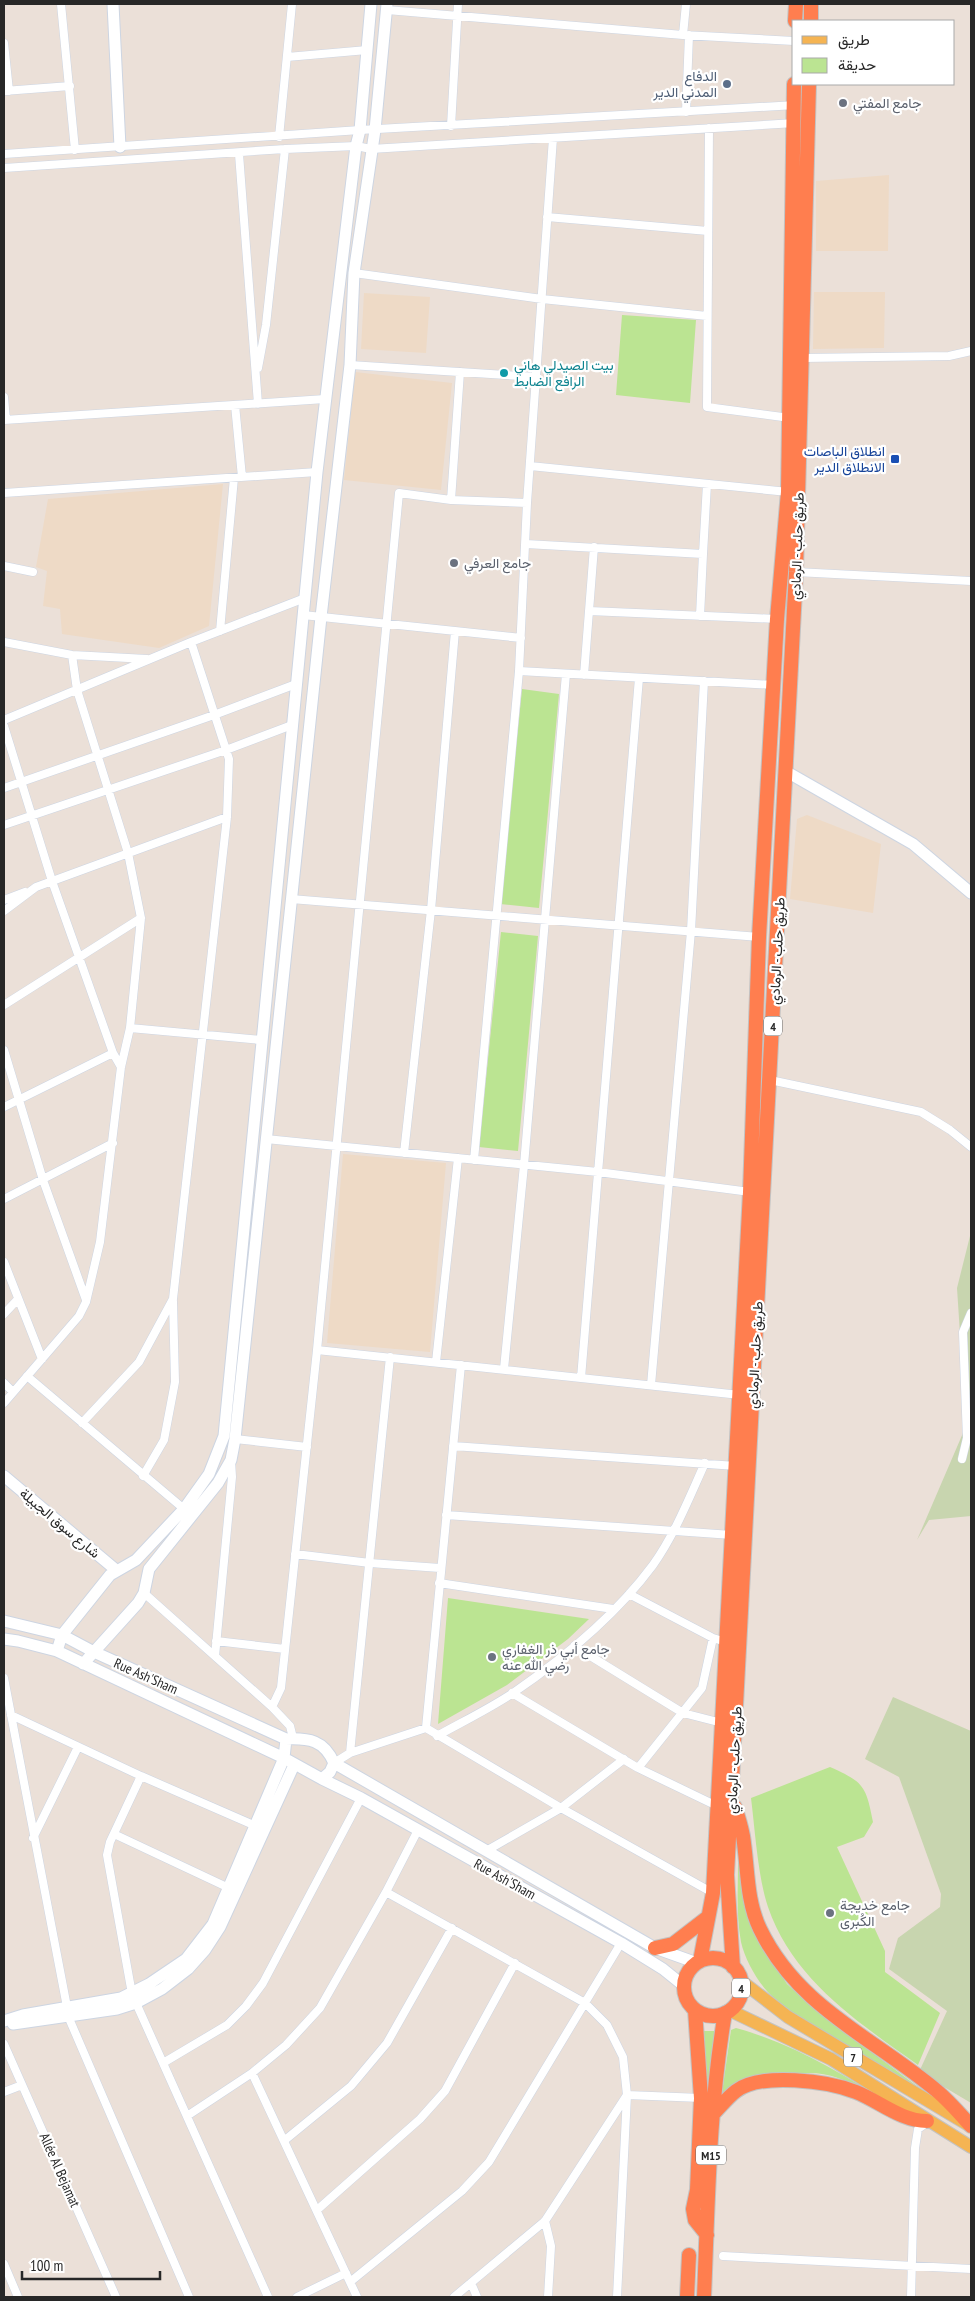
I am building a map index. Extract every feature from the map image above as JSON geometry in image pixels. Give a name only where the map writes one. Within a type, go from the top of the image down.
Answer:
[{"type":"highway","points":[[795,20],[796,4]]},
{"type":"highway","points":[[811,20],[812,4]]},
{"type":"highway","name":"طريق حلب - الرمادي","points":[[733,1967],[728,1875],[796,572],[802,358],[801,104],[794,85]]},
{"type":"highway","name":"طريق حلب - الرمادي","points":[[801,104],[809,85]]},
{"type":"highway","name":"طريق حلب - الرمادي","points":[[699,1962],[713,1893],[722,1723],[720,1640],[732,1535],[740,1395],[750,1192],[759,937],[777,619],[788,492],[801,123]]},
{"type":"highway","points":[[732,1795],[742,1835],[750,1897],[760,1928],[781,1963],[806,1993],[836,2019],[937,2091],[971,2126]]},
{"type":"highway","points":[[655,1948],[673,1944],[708,1916]]},
{"type":"highway","name":"4","points":[[684,1986],[690,1969],[699,1962],[718,1958],[733,1967],[740,1980],[740,1997],[727,2012],[715,2016],[695,2010]]},
{"type":"highway","points":[[684,1986],[685,1995],[695,2010]]},
{"type":"highway","name":"M15","points":[[695,2010],[701,2098],[697,2190],[694,2209],[695,2220],[707,2235]]},
{"type":"highway","name":"M15","points":[[704,2294],[718,2053],[727,2012]]},
{"type":"highway","points":[[714,2113],[737,2090],[757,2084],[784,2080],[816,2082],[856,2092],[897,2114],[928,2121]]},
{"type":"highway","points":[[689,2255],[687,2294],[704,2294]]},
{"type":"main road","name":"7","points":[[740,1980],[788,2017],[971,2126]]},
{"type":"main road","name":"7","points":[[727,2012],[832,2059],[971,2147]]},
{"type":"street","points":[[61,4],[75,150]]},
{"type":"street","points":[[113,4],[120,147]]},
{"type":"street","points":[[279,137],[292,4]]},
{"type":"street","points":[[57,1651],[62,1635],[122,1568],[136,1560],[184,1509],[209,1474],[224,1436],[260,1040],[317,472],[356,146],[360,130],[371,4]]},
{"type":"street","points":[[451,126],[458,4]]},
{"type":"street","points":[[686,4],[686,112]]},
{"type":"street","points":[[83,1664],[138,1603],[144,1593],[145,1580],[149,1569],[212,1494],[230,1460],[235,1439],[320,617],[350,365],[354,273],[370,149],[375,130],[387,7],[456,17],[686,35],[792,41]]},
{"type":"street","points":[[4,43],[6,91],[70,86]]},
{"type":"street","points":[[287,57],[367,50]]},
{"type":"street","points":[[4,154],[279,137],[360,130],[801,104]]},
{"type":"street","points":[[4,168],[238,154],[285,149],[356,146],[370,149],[801,123]]},
{"type":"street","points":[[708,128],[707,407],[790,418]]},
{"type":"street","points":[[474,1160],[519,671],[527,503],[553,138]]},
{"type":"street","points":[[256,376],[266,325],[285,149]]},
{"type":"street","points":[[238,154],[258,404]]},
{"type":"street","points":[[548,217],[708,231]]},
{"type":"street","points":[[354,273],[542,299],[707,316]]},
{"type":"street","points":[[802,358],[949,356],[971,351]]},
{"type":"street","points":[[350,365],[537,377]]},
{"type":"street","points":[[451,500],[460,372]]},
{"type":"street","points":[[4,397],[5,420],[325,400]]},
{"type":"street","points":[[220,631],[238,478],[236,405]]},
{"type":"street","points":[[530,466],[788,492]]},
{"type":"street","points":[[4,493],[317,472]]},
{"type":"street","points":[[700,616],[707,484]]},
{"type":"street","points":[[272,1707],[281,1688],[296,1554],[361,905],[399,493],[451,500],[527,503]]},
{"type":"street","points":[[526,544],[703,554]]},
{"type":"street","points":[[584,675],[594,547]]},
{"type":"street","points":[[4,566],[33,572]]},
{"type":"street","points":[[796,572],[971,581]]},
{"type":"street","points":[[4,720],[149,659],[305,598]]},
{"type":"street","points":[[589,611],[777,619]]},
{"type":"street","points":[[303,615],[521,638]]},
{"type":"street","points":[[404,1153],[431,910],[455,631]]},
{"type":"street","points":[[4,642],[72,655],[149,659]]},
{"type":"street","points":[[143,1476],[164,1440],[175,1382],[173,1299],[227,817],[228,759],[191,642]]},
{"type":"street","points":[[4,1403],[79,1316],[86,1302],[100,1242],[121,1068],[130,1028],[141,918],[128,853],[77,690],[72,655]]},
{"type":"street","points":[[519,671],[774,684]]},
{"type":"street","points":[[504,1370],[546,920],[566,674]]},
{"type":"street","points":[[581,1378],[638,678]]},
{"type":"street","points":[[651,1385],[691,932],[704,681]]},
{"type":"street","points":[[4,788],[214,715],[296,684]]},
{"type":"street","points":[[4,825],[226,750],[292,725]]},
{"type":"street","points":[[4,726],[22,782],[30,816],[52,881],[113,1053],[121,1068]]},
{"type":"street","points":[[787,772],[913,844],[971,893]]},
{"type":"street","points":[[4,900],[227,817]]},
{"type":"street","points":[[4,910],[36,887]]},
{"type":"street","points":[[291,899],[759,937]]},
{"type":"street","points":[[4,1005],[141,918]]},
{"type":"street","points":[[130,1028],[260,1040]]},
{"type":"street","points":[[4,1050],[43,1180],[86,1302]]},
{"type":"street","points":[[4,1107],[113,1053]]},
{"type":"street","points":[[770,1080],[921,1112],[950,1130],[971,1147]]},
{"type":"street","points":[[266,1139],[598,1172],[750,1192]]},
{"type":"street","points":[[4,1199],[113,1143]]},
{"type":"street","points":[[436,1362],[458,1158]]},
{"type":"street","points":[[4,1262],[42,1359]]},
{"type":"street","points":[[4,1314],[18,1299]]},
{"type":"street","points":[[82,1424],[140,1362],[173,1299]]},
{"type":"street","points":[[962,1459],[967,1438],[963,1332],[971,1313]]},
{"type":"street","points":[[317,1350],[740,1395]]},
{"type":"street","points":[[350,1753],[390,1358]]},
{"type":"street","points":[[426,1728],[461,1365]]},
{"type":"street","points":[[28,1376],[184,1509]]},
{"type":"street","points":[[4,1383],[13,1392]]},
{"type":"street","points":[[235,1439],[307,1447]]},
{"type":"street","points":[[453,1446],[736,1466]]},
{"type":"street","points":[[214,1656],[232,1477],[230,1460]]},
{"type":"street","points":[[437,1736],[512,1693],[574,1646],[629,1594],[653,1565],[673,1532],[705,1463]]},
{"type":"street","name":"شارع سوق الجبيلة","points":[[4,1476],[122,1568],[145,1580]]},
{"type":"street","points":[[446,1515],[732,1535]]},
{"type":"street","points":[[296,1554],[370,1563],[440,1568]]},
{"type":"street","points":[[439,1583],[613,1609]]},
{"type":"street","points":[[134,1998],[194,1951],[213,1924],[256,1826],[284,1758],[290,1738],[290,1726],[272,1707],[144,1593]]},
{"type":"street","points":[[629,1594],[720,1640],[702,1688],[638,1768]]},
{"type":"street","name":"Rue Ash'Sham","points":[[4,1621],[62,1635],[94,1652],[290,1738],[303,1737],[312,1740],[325,1749],[334,1763],[655,1948],[699,1962]]},
{"type":"street","name":"Rue Ash'Sham","points":[[4,1639],[57,1651],[284,1758],[294,1765],[361,1798],[621,1943],[663,1969],[684,1986]]},
{"type":"street","points":[[216,1642],[285,1649]]},
{"type":"street","points":[[574,1646],[683,1713],[722,1723]]},
{"type":"street","points":[[4,1678],[33,1838],[68,2012],[189,2297]]},
{"type":"street","points":[[512,1693],[638,1768],[717,1806]]},
{"type":"street","points":[[11,1715],[141,1776],[256,1826]]},
{"type":"street","points":[[322,1779],[330,1772],[334,1763],[350,1753],[426,1728]]},
{"type":"street","points":[[426,1728],[561,1808],[713,1893]]},
{"type":"street","points":[[33,1838],[78,1747]]},
{"type":"street","points":[[486,1851],[561,1808],[624,1759]]},
{"type":"street","points":[[4,2023],[23,2015],[68,2012],[107,2001],[134,1998],[162,1988],[188,1969],[213,1939],[294,1765]]},
{"type":"street","points":[[141,1776],[108,1848],[107,1861],[134,1998],[268,2297]]},
{"type":"street","points":[[163,2063],[227,2025],[246,2006],[263,1983],[361,1798]]},
{"type":"street","points":[[187,2116],[252,2073],[286,2045],[320,2008],[386,1892],[418,1830]]},
{"type":"street","points":[[114,1834],[229,1888]]},
{"type":"street","points":[[386,1892],[585,2003],[607,2025],[623,2057],[627,2095],[616,2297]]},
{"type":"street","points":[[285,2140],[351,2086],[387,2043],[452,1928]]},
{"type":"street","points":[[350,2282],[462,2191],[489,2162],[621,1943]]},
{"type":"street","points":[[317,2210],[420,2118],[445,2091],[514,1963]]},
{"type":"street","name":"Allée Al Bejamat","points":[[4,2044],[116,2297]]},
{"type":"street","points":[[252,2073],[357,2297]]},
{"type":"street","points":[[4,2092],[22,2085]]},
{"type":"street","points":[[627,2095],[701,2098]]},
{"type":"street","points":[[454,2297],[545,2221],[627,2095]]},
{"type":"street","points":[[912,2297],[915,2148],[918,2129],[928,2121]]},
{"type":"street","points":[[545,2221],[551,2246],[548,2297]]},
{"type":"street","points":[[723,2256],[971,2269]]},
{"type":"street","points":[[4,2264],[18,2297]]},
{"type":"street","points":[[297,2297],[346,2273]]},
{"type":"street","points":[[471,2283],[477,2297]]},
{"type":"shaded area","points":[[889,175],[888,251],[816,251],[816,181]]},
{"type":"shaded area","points":[[814,292],[885,292],[884,348],[813,349]]},
{"type":"shaded area","points":[[364,293],[430,297],[426,353],[361,349]]},
{"type":"shaded area","points":[[355,372],[452,383],[441,490],[344,480]]},
{"type":"shaded area","points":[[223,484],[209,626],[159,648],[62,634],[60,609],[43,606],[47,571],[36,567],[48,499]]},
{"type":"shaded area","points":[[807,815],[881,844],[873,913],[790,899],[797,819]]},
{"type":"shaded area","points":[[343,1154],[446,1163],[430,1352],[327,1343]]},
{"type":"green space","points":[[622,315],[696,320],[690,403],[616,395]]},
{"type":"green space","points":[[522,689],[559,694],[539,908],[500,904]]},
{"type":"green space","points":[[501,932],[538,936],[518,1151],[479,1147]]},
{"type":"green space","points":[[971,1232],[971,1516],[929,1520],[917,1540],[966,1426],[957,1288]]},
{"type":"green space","points":[[448,1598],[589,1619],[568,1639],[507,1685],[438,1724]]},
{"type":"green space","points":[[893,1697],[971,1731],[971,2103],[919,2072],[947,2011],[889,1969],[898,1938],[940,1907],[941,1894],[899,1777],[865,1759]]},
{"type":"green space","points":[[830,1767],[857,1782],[862,1787],[868,1800],[873,1822],[864,1837],[837,1847],[885,1951],[885,1972],[940,2013],[918,2065],[851,2015],[811,1978],[779,1933],[768,1907],[759,1868],[751,1798]]},
{"type":"green space","points":[[738,1839],[767,1953],[787,1984],[819,2013],[933,2098],[810,2025],[791,2012],[763,1986],[749,1964],[741,1942],[738,1904]]},
{"type":"green space","points":[[736,2028],[796,2050],[853,2081],[890,2104],[845,2080],[823,2074],[808,2073],[793,2074],[764,2082],[721,2100],[731,2030]]},
{"type":"green space","points":[[701,2031],[715,2031],[710,2074],[703,2210],[700,2211],[703,2137]]},
{"type":"place","name":"الدفاع المدني الدير","points":[[727,84]]},
{"type":"place","name":"جامع المفتي","points":[[843,103]]},
{"type":"place","name":"بيت الصيدلي هاني الرافع الضابط","points":[[504,373]]},
{"type":"place","name":"انطلاق الباصات الانطلاق الدير","points":[[895,459]]},
{"type":"place","name":"جامع العرفي","points":[[454,563]]},
{"type":"place","name":"جامع أبي ذر الغفاري رضي الله عنه","points":[[492,1657]]},
{"type":"place","name":"جامع خديجة الكُبرى","points":[[830,1913]]}]
